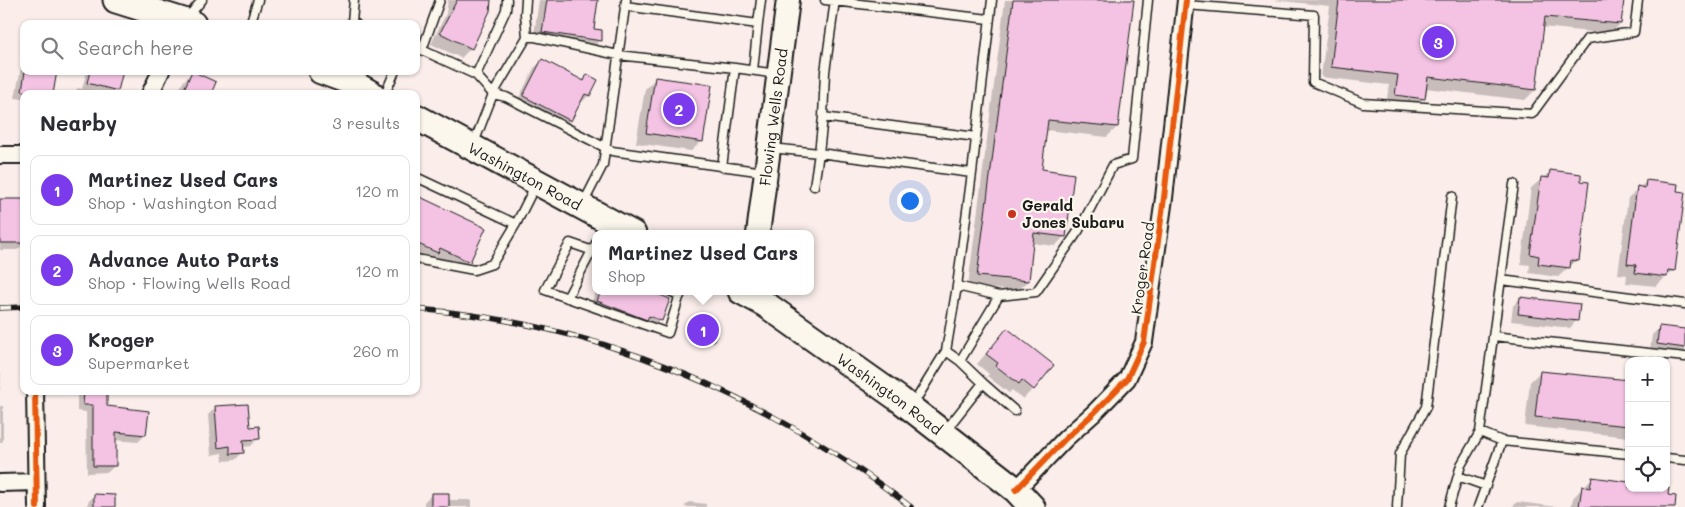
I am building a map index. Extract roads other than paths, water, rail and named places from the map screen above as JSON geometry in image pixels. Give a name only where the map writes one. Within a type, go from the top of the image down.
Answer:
[{"type":"main road","name":"Flowing Wells Road","points":[[759,230],[788,0]]},
{"type":"main road","points":[[131,2],[179,20]]},
{"type":"main road","points":[[332,75],[351,82],[365,90]]},
{"type":"main road","name":"Washington Road","points":[[420,119],[582,206],[606,223],[624,230]]},
{"type":"main road","name":"Washington Road","points":[[750,295],[794,324],[910,408],[1024,499]]},
{"type":"street","name":"Kroger Road","points":[[1024,499],[1066,438],[1127,379],[1144,342],[1164,198],[1186,2]]},
{"type":"street","points":[[152,90],[159,75]]},
{"type":"street","points":[[0,155],[20,155]]},
{"type":"street","points":[[35,395],[37,507]]},
{"type":"street","points":[[0,483],[36,482]]},
{"type":"lane","points":[[189,20],[202,0]]},
{"type":"lane","points":[[251,20],[258,0]]},
{"type":"lane","points":[[352,20],[354,0]]},
{"type":"lane","points":[[420,47],[440,0]]},
{"type":"lane","points":[[476,75],[506,10],[507,0]]},
{"type":"lane","points":[[472,147],[493,94],[527,37],[526,0]]},
{"type":"lane","points":[[753,70],[761,0]]},
{"type":"lane","points":[[825,0],[990,19]]},
{"type":"lane","points":[[910,408],[946,352],[972,173],[992,0]]},
{"type":"lane","points":[[957,286],[999,296],[1036,292],[1079,230],[1113,165],[1132,159],[1148,0]]},
{"type":"lane","points":[[1186,2],[1314,15],[1313,82],[1363,103],[1532,114],[1587,40],[1634,32],[1638,0]]},
{"type":"lane","points":[[814,186],[823,117],[825,72],[835,1]]},
{"type":"lane","points":[[582,206],[603,165],[625,3],[758,24]]},
{"type":"lane","points":[[527,37],[535,37],[618,55],[779,74]]},
{"type":"lane","points":[[420,49],[476,75],[493,94],[506,97],[612,151],[766,173]]},
{"type":"lane","points":[[722,167],[735,68]]},
{"type":"lane","points":[[387,90],[393,75]]},
{"type":"lane","points":[[823,117],[976,137]]},
{"type":"lane","points":[[769,147],[972,173]]},
{"type":"lane","points":[[420,179],[516,224]]},
{"type":"lane","points":[[420,260],[474,270],[492,264],[516,224],[537,182]]},
{"type":"lane","points":[[1450,507],[1461,465],[1480,432],[1514,184]]},
{"type":"lane","points":[[1397,507],[1400,454],[1426,407],[1452,196]]},
{"type":"lane","points":[[592,248],[570,243],[545,290],[668,333],[681,295]]},
{"type":"lane","points":[[567,298],[592,253]]},
{"type":"lane","points":[[1501,280],[1685,304]]},
{"type":"lane","points":[[960,361],[999,296]]},
{"type":"lane","points":[[1493,336],[1685,357]]},
{"type":"lane","points":[[946,352],[960,361],[1015,411]]},
{"type":"lane","points":[[943,434],[982,383]]},
{"type":"lane","points":[[1480,432],[1502,441],[1625,454]]},
{"type":"lane","points":[[1478,507],[1502,441]]},
{"type":"lane","points":[[1670,458],[1685,460]]},
{"type":"lane","points":[[1458,476],[1486,486]]},
{"type":"railway","points":[[0,308],[20,307]]},
{"type":"railway","points":[[420,309],[484,317],[551,330],[615,348],[678,371],[739,399],[798,431],[855,467],[911,507]]},
{"type":"place","name":"Kroger","points":[[1438,42]]},
{"type":"place","name":"Advance Auto Parts","points":[[679,109]]},
{"type":"place","name":"Gerald Jones Subaru","points":[[1012,214]]},
{"type":"place","name":"Martinez Used Cars","points":[[703,330]]}]
